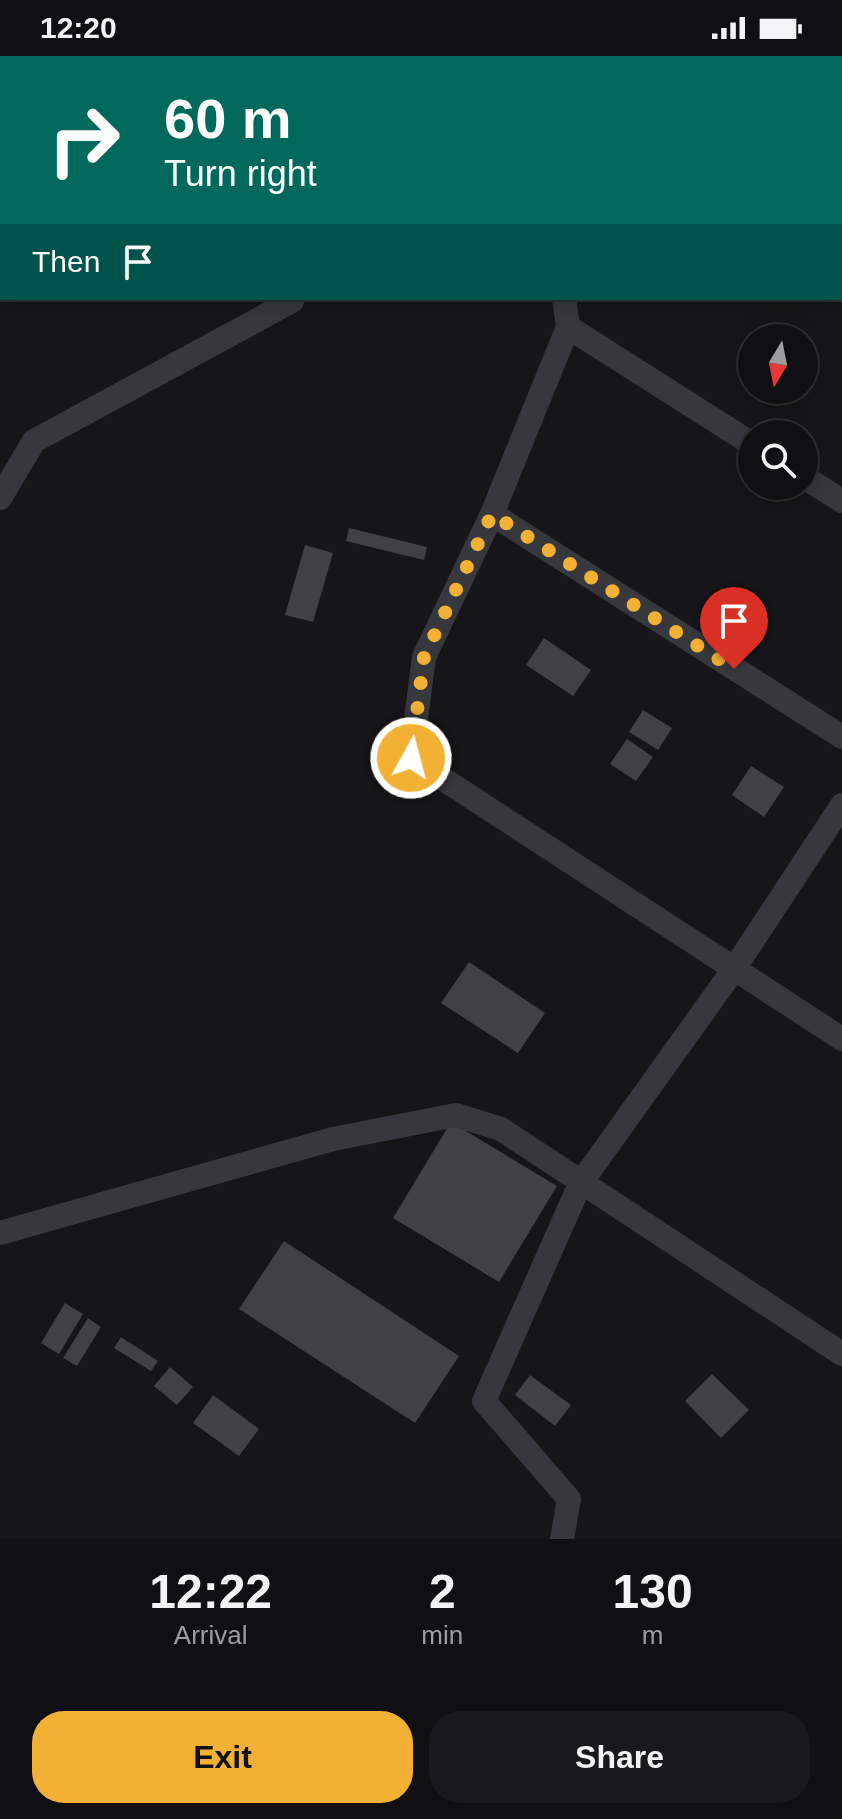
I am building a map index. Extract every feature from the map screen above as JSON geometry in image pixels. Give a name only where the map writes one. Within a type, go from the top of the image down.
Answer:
[{"type":"street","points":[[0,498],[34,441],[292,300]]},
{"type":"street","points":[[564,300],[568,327],[492,514],[424,657],[411,758],[842,1039]]},
{"type":"street","points":[[568,327],[738,435]]},
{"type":"street","points":[[818,486],[842,501]]},
{"type":"street","points":[[492,514],[842,737]]},
{"type":"street","points":[[562,1539],[569,1499],[484,1401],[580,1184],[734,969],[842,805]]},
{"type":"street","points":[[0,1233],[333,1139],[456,1115],[501,1129],[842,1354]]},
{"type":"building","points":[[349,528],[427,547],[424,560],[346,541]]},
{"type":"building","points":[[305,545],[333,553],[313,622],[285,615]]},
{"type":"building","points":[[544,638],[591,670],[573,696],[526,665]]},
{"type":"building","points":[[643,710],[672,728],[658,750],[629,732]]},
{"type":"building","points":[[627,739],[653,757],[636,781],[610,764]]},
{"type":"building","points":[[751,766],[784,787],[764,817],[732,795]]},
{"type":"building","points":[[469,962],[545,1013],[518,1053],[441,1003]]},
{"type":"building","points":[[451,1122],[557,1186],[499,1282],[393,1218]]},
{"type":"building","points":[[284,1241],[459,1356],[415,1423],[239,1309]]},
{"type":"building","points":[[65,1303],[83,1314],[59,1354],[41,1343]]},
{"type":"building","points":[[88,1318],[101,1327],[77,1366],[63,1358]]},
{"type":"building","points":[[121,1337],[158,1361],[151,1371],[114,1348]]},
{"type":"building","points":[[170,1367],[193,1387],[177,1405],[154,1386]]},
{"type":"building","points":[[712,1374],[749,1410],[721,1438],[685,1401]]},
{"type":"building","points":[[530,1375],[571,1405],[555,1426],[515,1395]]},
{"type":"building","points":[[213,1395],[259,1429],[239,1456],[193,1423]]},
{"type":"route","points":[[411,758],[424,657],[492,514],[734,669]]}]
